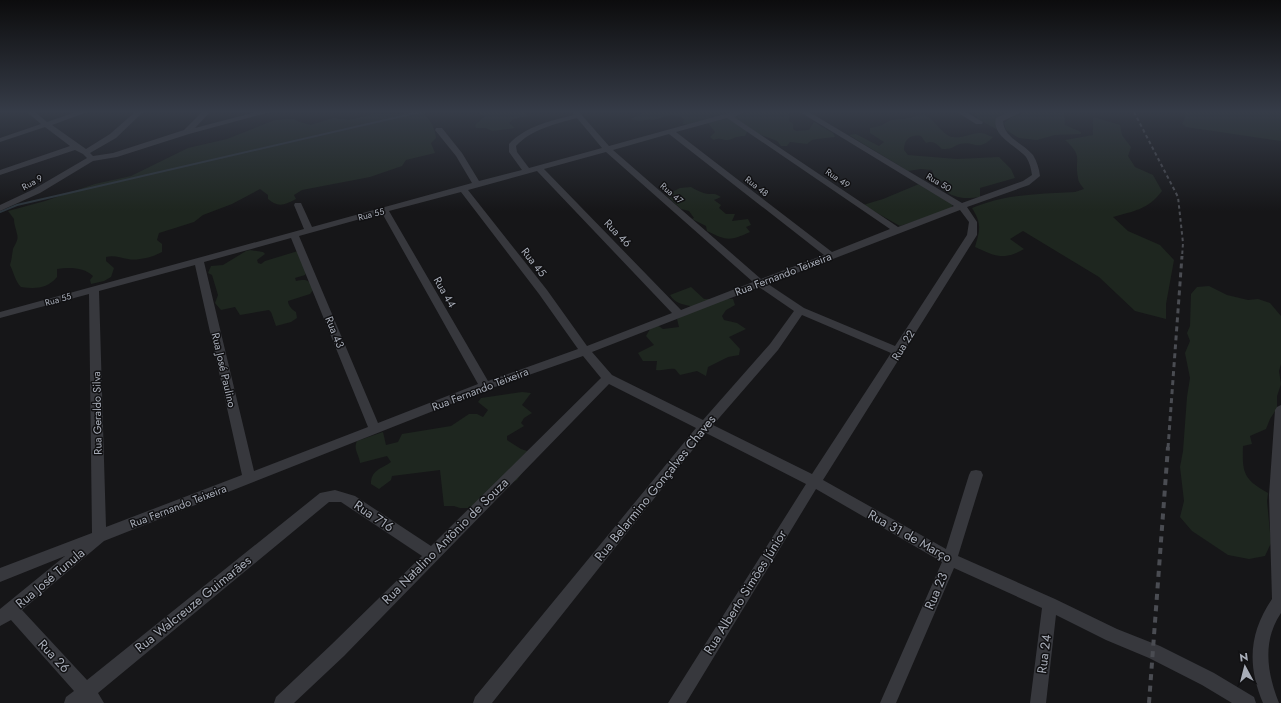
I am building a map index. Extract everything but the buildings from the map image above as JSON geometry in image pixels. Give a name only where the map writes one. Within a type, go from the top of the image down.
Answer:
[{"type":"street","points":[[73,145],[86,152],[91,160]]},
{"type":"street","points":[[86,152],[98,145]]},
{"type":"street","name":"Rua 9","points":[[0,208],[32,194],[91,160],[114,155],[146,145]]},
{"type":"street","points":[[450,145],[477,185]]},
{"type":"street","points":[[513,145],[513,152],[528,171]]},
{"type":"street","name":"Rua 47","points":[[603,145],[760,283]]},
{"type":"street","name":"Rua 55","points":[[0,315],[623,145]]},
{"type":"street","name":"Rua 48","points":[[688,145],[830,255]]},
{"type":"street","name":"Rua 49","points":[[771,145],[897,230]]},
{"type":"street","name":"Rua 50","points":[[858,145],[962,207]]},
{"type":"street","name":"Rua Fernando Teixeira","points":[[0,575],[485,386],[584,351],[830,255],[1026,183],[1036,176],[1034,165],[1030,156],[1018,145]]},
{"type":"street","points":[[0,173],[76,147]]},
{"type":"street","name":"Rua 46","points":[[539,168],[679,314]]},
{"type":"street","name":"Rua 45","points":[[463,189],[543,292],[584,351]]},
{"type":"street","points":[[298,205],[309,230]]},
{"type":"street","name":"Rua 22","points":[[815,482],[972,235],[975,226],[973,219],[962,207]]},
{"type":"street","name":"Rua 44","points":[[384,210],[485,386]]},
{"type":"street","name":"Rua 43","points":[[294,234],[375,430]]},
{"type":"street","name":"Rua José Paulino","points":[[199,260],[248,479]]},
{"type":"street","points":[[760,283],[800,310],[898,352]]},
{"type":"street","name":"Rua Geraldo Silva","points":[[94,289],[99,537]]},
{"type":"street","name":"Rua Belarmino Gonçalves Chaves","points":[[480,703],[705,426],[774,347],[800,310]]},
{"type":"street","name":"Rua 31 de Março","points":[[584,351],[608,378],[815,482],[950,559],[1050,604],[1112,635],[1154,652],[1208,679],[1248,703]]},
{"type":"street","name":"Rua Natalino Antônio de Souza","points":[[282,703],[338,650],[608,378]]},
{"type":"street","points":[[1271,703],[1263,684],[1260,660],[1262,637],[1269,617],[1280,601],[1279,496],[1281,412]]},
{"type":"street","name":"Rua 23","points":[[888,703],[950,559],[976,476]]},
{"type":"street","name":"Rua Alberto Simões Júnior","points":[[676,703],[815,482]]},
{"type":"street","name":"Rua 716","points":[[314,506],[325,497],[333,495],[341,496],[350,500],[432,554]]},
{"type":"street","name":"Rua Walcreuze Guimarães","points":[[72,703],[91,697],[314,506]]},
{"type":"street","name":"Rua José Tunula","points":[[6,614],[99,537]]},
{"type":"street","name":"Rua 24","points":[[1038,703],[1050,604]]},
{"type":"street","name":"Rua 26","points":[[6,614],[91,697]]},
{"type":"shaded area","points":[[202,145],[432,145],[435,153],[406,160],[402,166],[370,177],[302,190],[294,195],[296,199],[282,205],[272,202],[268,199],[268,195],[260,189],[232,204],[203,215],[194,222],[159,233],[157,240],[162,244],[162,252],[158,254],[136,259],[115,256],[106,257],[106,261],[114,268],[111,277],[104,281],[91,284],[90,280],[93,276],[89,273],[81,269],[66,268],[57,269],[57,277],[45,286],[31,288],[21,287],[19,285],[10,265],[17,236],[14,219],[8,211],[45,201],[95,184],[131,176],[188,148]]},
{"type":"shaded area","points":[[865,145],[904,145],[904,150],[908,155],[957,159],[999,157],[1011,169],[1015,178],[980,188],[980,197],[965,198],[956,196],[942,189],[947,181],[936,182],[932,170],[921,169],[908,171]]},
{"type":"shaded area","points":[[938,145],[958,145],[951,148],[942,149]]},
{"type":"shaded area","points":[[1070,145],[1129,145],[1131,147],[1128,156],[1135,167],[1153,175],[1162,191],[1146,206],[1113,217],[1128,231],[1160,245],[1174,260],[1166,304],[1166,319],[1135,311],[1099,277],[1023,231],[1010,239],[1024,249],[1017,253],[999,256],[975,247],[979,223],[972,208],[1010,197],[1075,192],[1084,189],[1078,179],[1077,158]]},
{"type":"shaded area","points":[[919,184],[953,204],[951,209],[900,226],[863,205],[883,199]]},
{"type":"shaded area","points":[[691,187],[704,193],[716,194],[721,197],[714,200],[721,205],[719,208],[726,214],[735,214],[732,221],[748,219],[751,225],[746,227],[750,232],[728,239],[707,231],[706,226],[692,219],[694,218],[689,211],[681,209],[666,195],[680,188]]},
{"type":"shaded area","points":[[250,250],[263,252],[265,254],[257,260],[258,263],[261,264],[265,261],[298,251],[307,270],[305,275],[295,278],[296,281],[307,280],[314,289],[310,294],[288,301],[290,307],[296,312],[297,318],[291,322],[276,326],[269,310],[240,315],[235,307],[221,310],[215,303],[218,295],[212,275],[208,273],[211,266],[223,265]]},
{"type":"shaded area","points":[[1209,286],[1227,295],[1248,300],[1258,299],[1270,303],[1281,316],[1281,364],[1279,371],[1281,384],[1277,396],[1277,408],[1266,429],[1250,436],[1252,444],[1243,446],[1243,463],[1246,475],[1254,484],[1268,493],[1267,501],[1271,543],[1265,556],[1249,559],[1228,555],[1192,531],[1180,517],[1184,501],[1180,467],[1190,378],[1185,353],[1190,341],[1187,333],[1190,326],[1191,294],[1197,287]]},
{"type":"shaded area","points":[[691,287],[704,299],[733,299],[735,305],[726,310],[722,316],[724,320],[737,323],[746,329],[729,337],[740,349],[739,355],[728,357],[708,367],[706,376],[697,371],[680,375],[675,369],[656,370],[657,361],[643,361],[638,353],[654,345],[646,336],[650,329],[657,325],[663,329],[679,327],[677,319],[691,311],[690,306],[681,304],[670,295]]},
{"type":"shaded area","points":[[522,392],[531,393],[522,405],[532,413],[524,418],[521,423],[524,426],[507,436],[507,440],[521,449],[530,452],[524,470],[517,480],[500,489],[474,508],[444,506],[440,470],[392,476],[391,480],[379,489],[371,484],[371,479],[377,470],[391,462],[387,456],[360,463],[356,450],[357,441],[383,432],[386,445],[398,442],[402,434],[451,426],[469,414],[477,414],[483,417],[488,410],[478,402],[481,398]]},
{"type":"waterway","points":[[0,212],[17,205],[278,145]]},
{"type":"railway","points":[[1151,145],[1178,197],[1183,243],[1182,257]]},
{"type":"railway","points":[[1168,448],[1182,256]]},
{"type":"railway","points":[[1149,703],[1168,447]]}]
